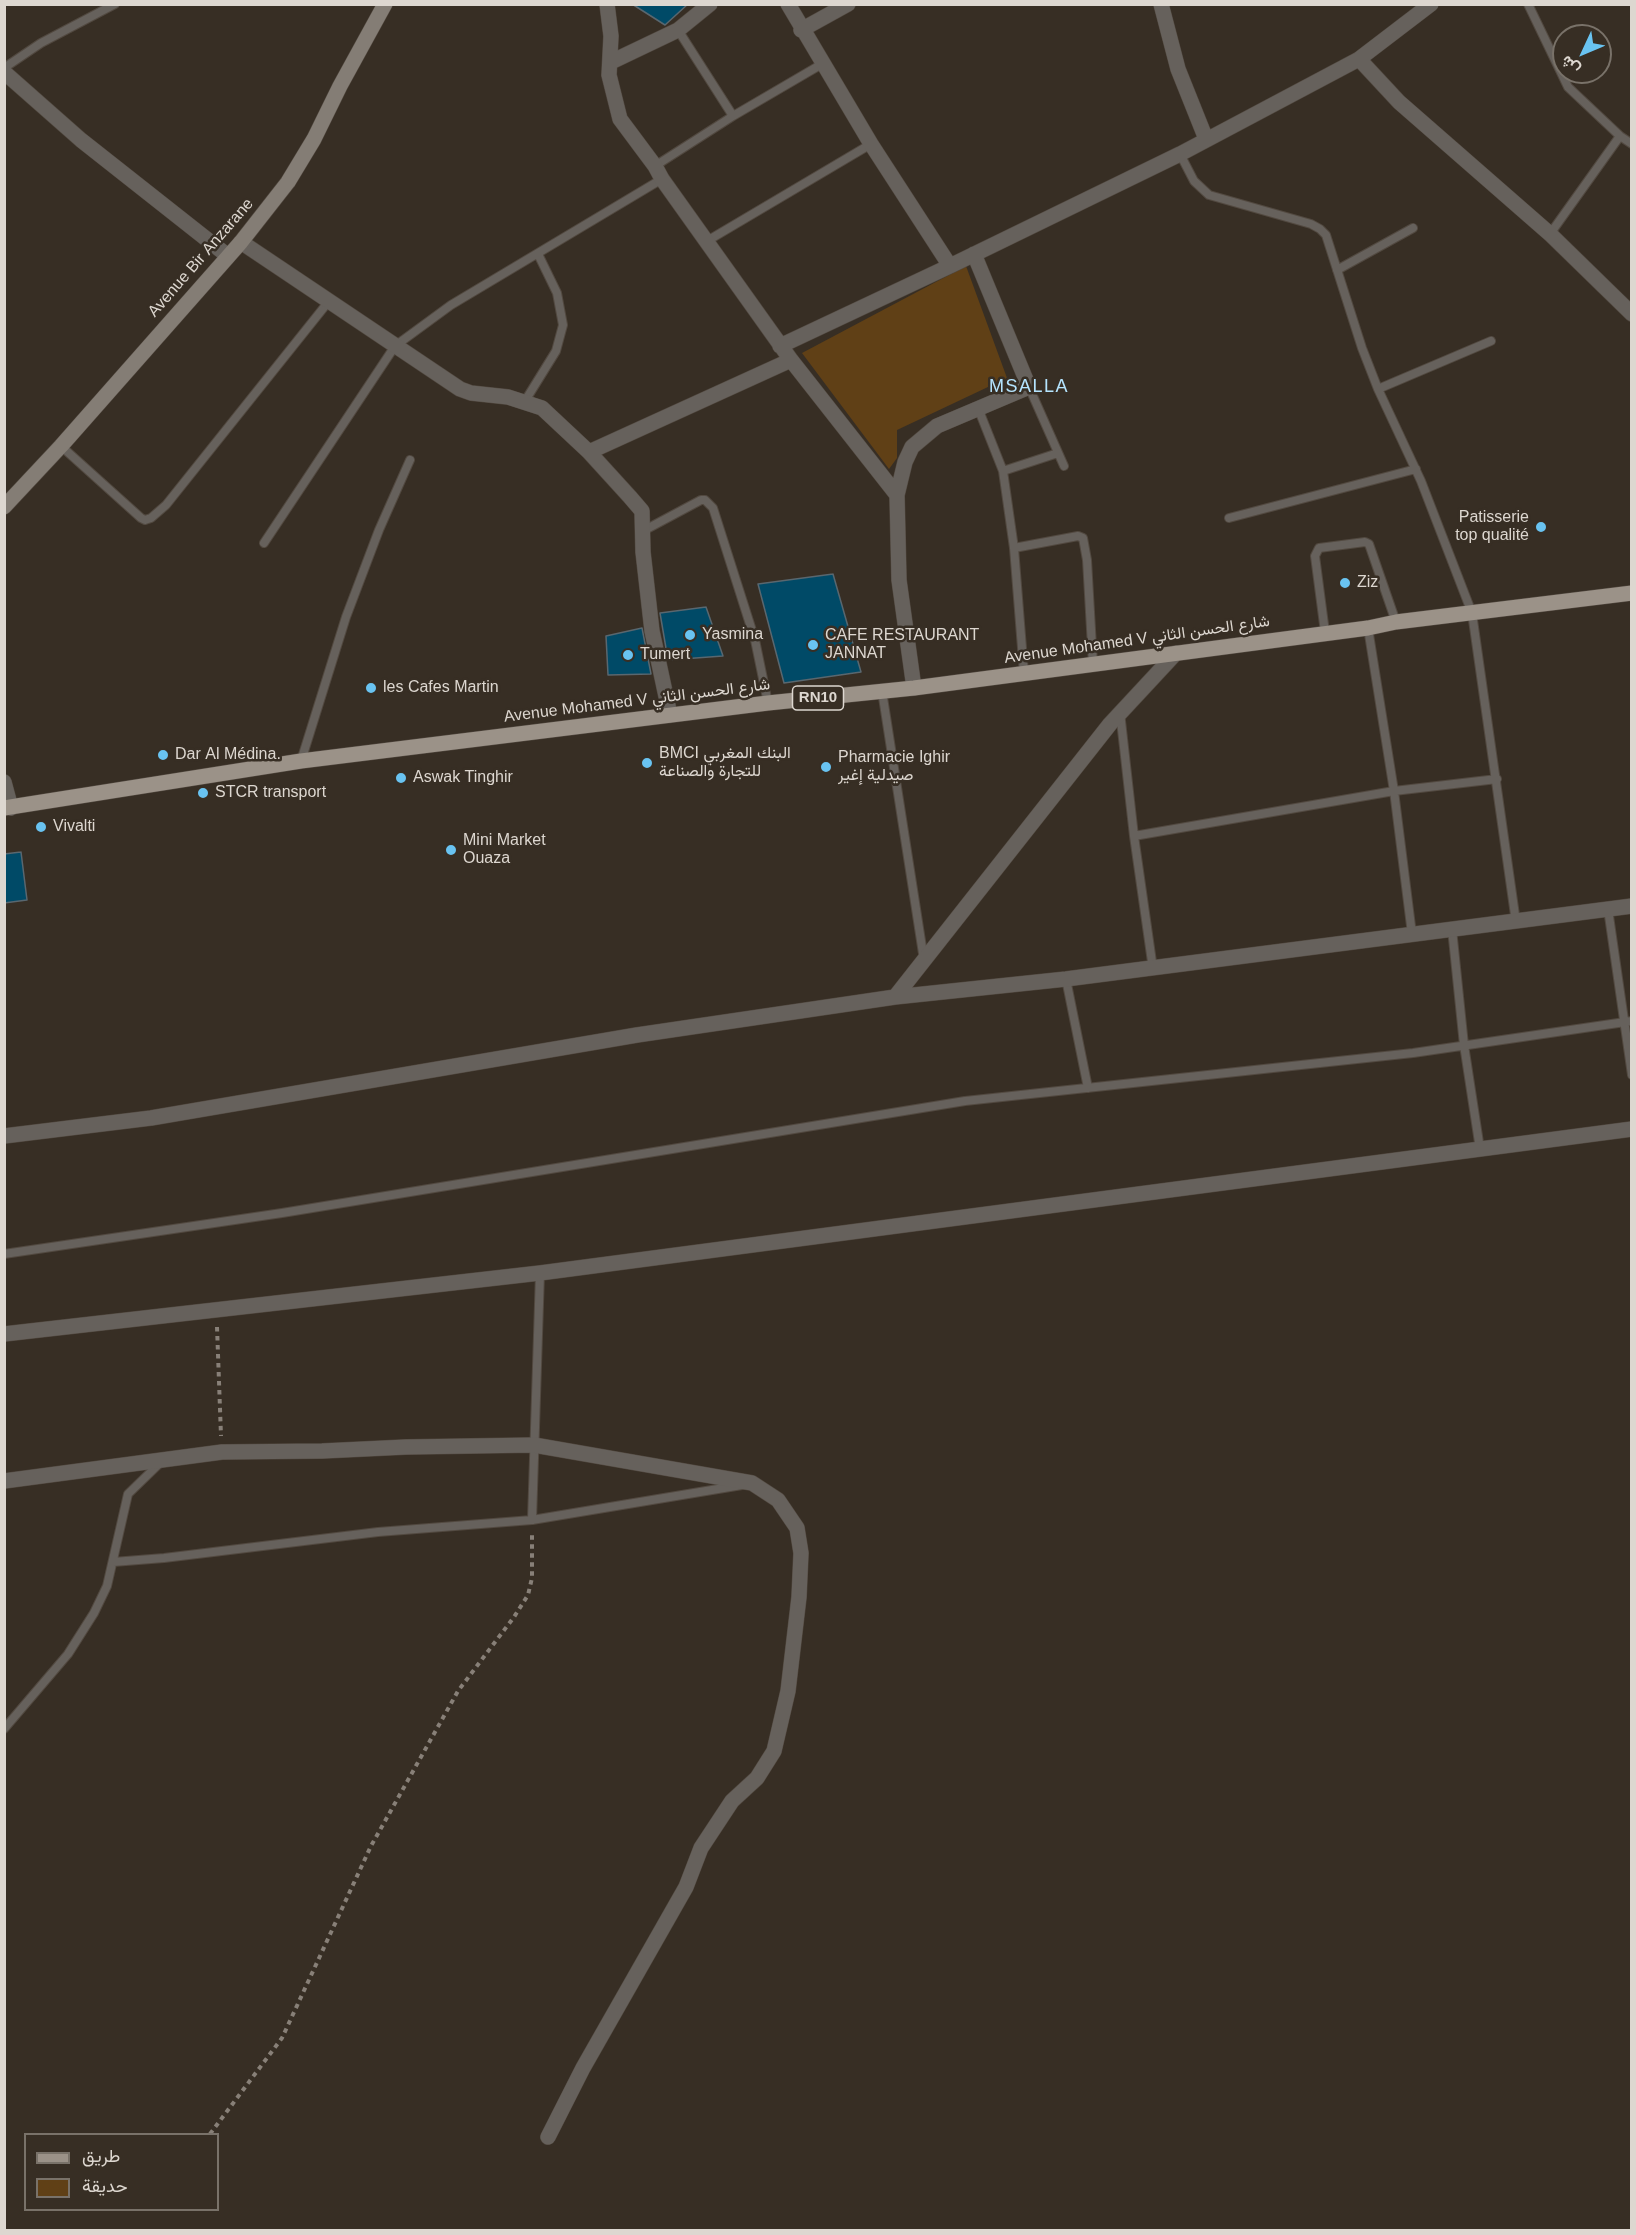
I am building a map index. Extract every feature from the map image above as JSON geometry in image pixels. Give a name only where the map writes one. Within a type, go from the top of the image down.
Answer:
[{"type":"main road","name":"Avenue Mohamed V شارع الحسن الثاني","points":[[8,808],[301,761],[768,703],[914,688],[1368,628],[1396,622],[1632,593]]},
{"type":"street","points":[[607,4],[611,36],[609,75],[620,118],[780,346],[897,495]]},
{"type":"street","points":[[611,62],[678,30],[710,4]]},
{"type":"street","points":[[788,4],[801,30],[871,144],[950,266]]},
{"type":"street","points":[[801,30],[848,4]]},
{"type":"street","points":[[1161,4],[1178,69],[1206,139]]},
{"type":"street","points":[[780,346],[1180,154],[1359,59],[1431,4]]},
{"type":"street","name":"Avenue Bir Anzarane","points":[[4,507],[61,446],[241,242],[288,182],[314,139],[340,86],[385,5]]},
{"type":"street","points":[[1359,59],[1399,102],[1551,234],[1632,314]]},
{"type":"street","points":[[4,70],[81,140],[228,256]]},
{"type":"street","points":[[241,242],[460,389],[471,393],[508,397],[542,408],[589,452],[642,511],[643,552],[652,631],[670,715]]},
{"type":"street","points":[[914,688],[899,580],[897,495],[905,462],[912,447],[937,426],[1029,387],[974,254]]},
{"type":"street","points":[[589,452],[791,360]]},
{"type":"street","points":[[895,997],[1120,712],[1176,652]]},
{"type":"street","points":[[4,782],[8,808]]},
{"type":"street","points":[[4,1136],[151,1118],[637,1035],[895,997],[1153,969],[1632,906]]},
{"type":"street","points":[[4,1334],[540,1273],[1632,1129]]},
{"type":"street","points":[[4,1481],[222,1452],[534,1445],[752,1483],[778,1500],[797,1528],[801,1553],[799,1597],[788,1691],[774,1751],[757,1778],[732,1801],[701,1848],[686,1887],[583,2068],[548,2137]]},
{"type":"lane","points":[[4,70],[41,43],[115,4]]},
{"type":"lane","points":[[1528,4],[1568,87],[1620,136],[1632,144]]},
{"type":"lane","points":[[678,30],[733,116]]},
{"type":"lane","points":[[264,543],[395,346],[451,305],[538,254],[658,172],[733,116],[822,64]]},
{"type":"lane","points":[[1551,234],[1620,136]]},
{"type":"lane","points":[[707,241],[871,144]]},
{"type":"lane","points":[[1180,154],[1194,181],[1209,195],[1311,224],[1326,235],[1362,348],[1378,389],[1416,469],[1472,613],[1516,922]]},
{"type":"lane","points":[[1337,270],[1413,228]]},
{"type":"lane","points":[[525,401],[556,351],[563,326],[557,293],[538,254]]},
{"type":"lane","points":[[61,446],[141,518],[151,519],[166,505],[329,301]]},
{"type":"lane","points":[[1378,389],[1491,341]]},
{"type":"lane","points":[[1029,387],[1064,466]]},
{"type":"lane","points":[[978,408],[1003,471],[1014,548],[1024,674]]},
{"type":"lane","points":[[1003,471],[1058,453]]},
{"type":"lane","points":[[301,761],[346,617],[379,530],[410,460]]},
{"type":"lane","points":[[1229,518],[1416,469]]},
{"type":"lane","points":[[643,531],[701,500],[705,500],[712,508],[755,640],[768,703]]},
{"type":"lane","points":[[1014,548],[1078,536],[1083,538],[1087,560],[1093,664]]},
{"type":"lane","points":[[1325,632],[1316,556],[1319,548],[1365,542],[1369,544],[1396,622]]},
{"type":"lane","points":[[1368,628],[1394,791],[1412,934]]},
{"type":"lane","points":[[882,691],[924,960]]},
{"type":"lane","points":[[1120,712],[1134,836],[1153,969]]},
{"type":"lane","points":[[1134,836],[1394,791],[1497,779]]},
{"type":"lane","points":[[1608,909],[1627,1021],[1632,1075]]},
{"type":"lane","points":[[1452,929],[1464,1045],[1480,1149]]},
{"type":"lane","points":[[1066,979],[1088,1088]]},
{"type":"lane","points":[[4,1254],[293,1212],[964,1101],[1413,1053],[1627,1021]]},
{"type":"lane","points":[[532,1520],[540,1273]]},
{"type":"lane","points":[[4,1729],[68,1654],[107,1586],[128,1494],[163,1461]]},
{"type":"lane","points":[[113,1562],[343,1536],[532,1520],[752,1483]]},
{"type":"path","points":[[217,1310],[222,1452]]},
{"type":"path","points":[[211,2133],[282,2038],[371,1846],[458,1691],[528,1595],[532,1578],[532,1520]]},
{"type":"green space","points":[[966,266],[1007,378],[897,430],[897,458],[889,469],[802,353]]},
{"type":"building","points":[[632,4],[688,4],[665,25]]},
{"type":"building","name":"CAFE RESTAURANT JANNAT","points":[[833,574],[861,672],[784,683],[758,584]]},
{"type":"building","name":"Yasmina","points":[[706,607],[723,656],[668,660],[660,613]]},
{"type":"building","name":"Tumert","points":[[642,628],[651,674],[608,675],[606,636]]},
{"type":"building","points":[[21,852],[27,900],[4,903],[4,854]]},
{"type":"place","name":"Patisserie top qualité","points":[[1541,527]]},
{"type":"place","name":"Ziz","points":[[1345,583]]},
{"type":"place","name":"Yasmina","points":[[690,635]]},
{"type":"place","name":"CAFE RESTAURANT JANNAT","points":[[813,645]]},
{"type":"place","name":"Tumert","points":[[628,655]]},
{"type":"place","name":"les Cafes Martin","points":[[371,688]]},
{"type":"place","name":"Dar Al Médina.","points":[[163,755]]},
{"type":"place","name":"BMCI البنك المغربي للتجارة والصناعة","points":[[647,763]]},
{"type":"place","name":"Pharmacie Ighir صيدلية إغير","points":[[826,767]]},
{"type":"place","name":"Aswak Tinghir","points":[[401,778]]},
{"type":"place","name":"STCR transport","points":[[203,793]]},
{"type":"place","name":"Vivalti","points":[[41,827]]},
{"type":"place","name":"Mini Market Ouaza","points":[[451,850]]},
{"type":"district","name":"MSALLA","points":[[1029,387]]}]
